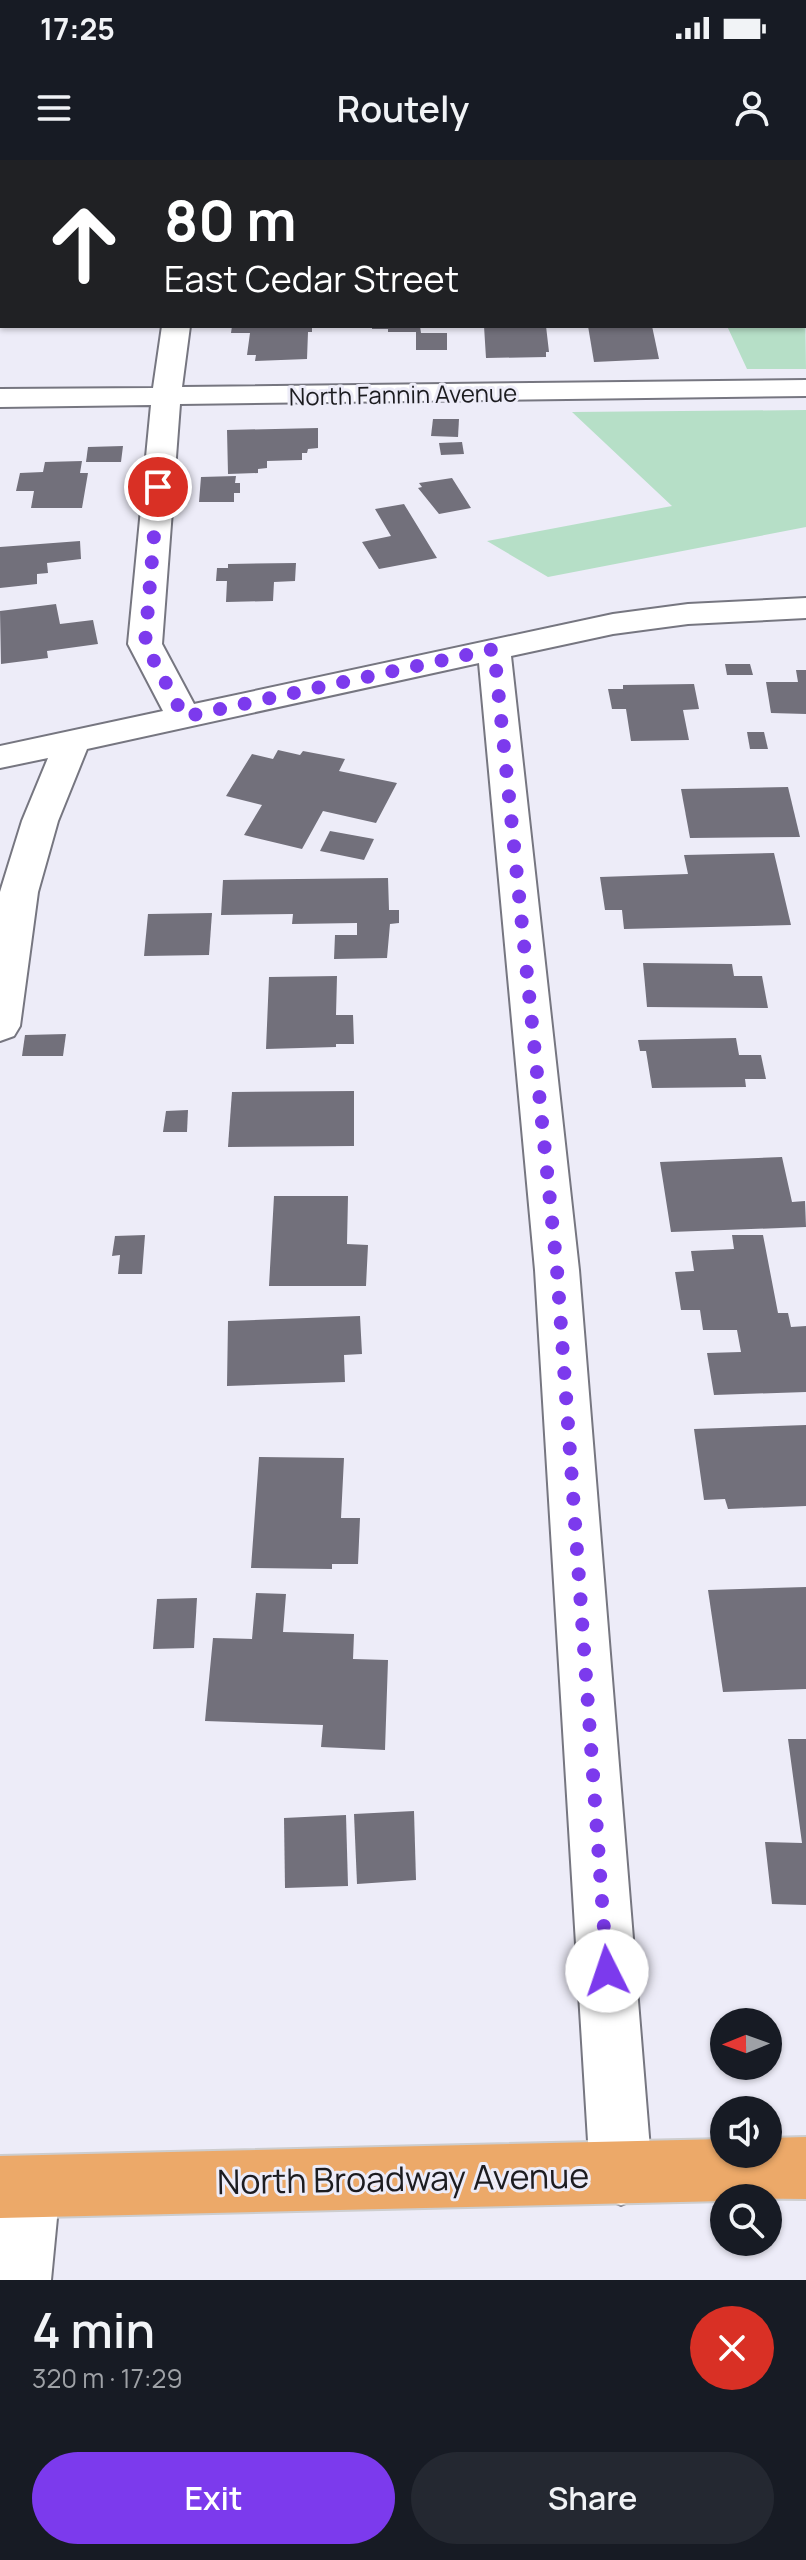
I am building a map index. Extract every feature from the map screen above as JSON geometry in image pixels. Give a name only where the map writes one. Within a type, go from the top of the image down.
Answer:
[{"type":"main road","name":"North Broadway Avenue","points":[[14,2187],[806,2168]]},
{"type":"street","points":[[176,328],[166,397],[145,644],[184,717]]},
{"type":"street","name":"North Fannin Avenue","points":[[0,398],[806,388]]},
{"type":"street","points":[[0,757],[613,624],[688,614],[806,608]]},
{"type":"street","points":[[494,649],[557,1270],[621,2174]]},
{"type":"street","points":[[0,1026],[19,892],[40,821],[72,742]]},
{"type":"street","points":[[14,2187],[19,2280]]},
{"type":"green space","points":[[728,328],[805,328],[806,369],[747,369]]},
{"type":"green space","points":[[806,410],[806,527],[548,577],[487,541],[672,506],[572,412]]},
{"type":"building","points":[[232,328],[312,328],[312,332],[308,332],[307,359],[255,361],[256,355],[247,355],[250,333],[231,333]]},
{"type":"building","points":[[420,328],[421,333],[447,333],[447,350],[416,350],[416,332],[372,329]]},
{"type":"building","points":[[484,328],[546,328],[549,352],[546,352],[546,357],[486,358]]},
{"type":"building","points":[[588,328],[652,328],[659,359],[594,362]]},
{"type":"building","points":[[433,419],[459,419],[458,437],[431,436]]},
{"type":"building","points":[[318,428],[318,448],[302,453],[302,460],[267,461],[267,468],[258,469],[258,473],[228,474],[227,430]]},
{"type":"building","points":[[462,442],[464,454],[441,455],[439,443]]},
{"type":"building","points":[[123,446],[121,462],[86,462],[88,447]]},
{"type":"building","points":[[82,461],[80,473],[88,473],[82,508],[31,508],[34,491],[16,491],[20,473],[43,472],[45,462]]},
{"type":"building","points":[[236,476],[235,483],[240,483],[240,493],[234,493],[234,502],[199,502],[201,477]]},
{"type":"building","points":[[452,478],[471,508],[439,514],[418,488],[422,487],[419,483]]},
{"type":"building","points":[[404,504],[437,558],[379,569],[362,542],[391,536],[375,509]]},
{"type":"building","points":[[80,541],[81,559],[47,563],[48,573],[37,574],[37,584],[0,588],[0,547]]},
{"type":"building","points":[[296,563],[295,581],[274,582],[273,601],[226,602],[227,581],[216,581],[217,568],[228,568],[228,564]]},
{"type":"building","points":[[56,604],[60,624],[93,620],[98,644],[47,651],[48,658],[1,664],[0,611]]},
{"type":"building","points":[[725,664],[750,664],[753,675],[727,675]]},
{"type":"building","points":[[796,670],[806,670],[806,714],[771,713],[766,682],[798,682]]},
{"type":"building","points":[[694,684],[699,709],[683,710],[689,740],[631,741],[626,709],[612,709],[608,689],[623,689],[623,685]]},
{"type":"building","points":[[747,732],[764,732],[768,749],[750,749]]},
{"type":"building","points":[[278,750],[345,759],[339,771],[397,783],[376,823],[323,811],[302,849],[244,835],[262,805],[226,796],[252,754],[273,759]]},
{"type":"building","points":[[788,787],[800,837],[690,838],[681,789]]},
{"type":"building","points":[[330,831],[374,839],[364,860],[320,851]]},
{"type":"building","points":[[774,853],[791,925],[624,929],[622,910],[605,910],[600,877],[688,874],[684,855]]},
{"type":"building","points":[[388,878],[389,910],[399,910],[399,923],[390,924],[387,958],[334,959],[335,935],[357,935],[357,923],[292,924],[293,914],[221,915],[223,880]]},
{"type":"building","points":[[212,913],[209,955],[144,956],[148,914]]},
{"type":"building","points":[[643,963],[732,964],[734,976],[762,976],[768,1008],[647,1007]]},
{"type":"building","points":[[337,976],[336,1015],[353,1015],[354,1044],[266,1049],[269,977]]},
{"type":"building","points":[[66,1034],[63,1056],[22,1056],[25,1035]]},
{"type":"building","points":[[736,1038],[739,1055],[761,1055],[766,1079],[745,1079],[746,1087],[652,1088],[646,1051],[640,1051],[638,1040]]},
{"type":"building","points":[[354,1091],[354,1146],[228,1147],[232,1092]]},
{"type":"building","points":[[188,1110],[187,1132],[163,1132],[166,1111]]},
{"type":"building","points":[[782,1157],[792,1202],[805,1201],[806,1227],[671,1232],[660,1162]]},
{"type":"building","points":[[274,1196],[348,1196],[347,1244],[368,1245],[366,1286],[269,1286]]},
{"type":"building","points":[[145,1235],[142,1274],[118,1274],[120,1255],[112,1256],[115,1236]]},
{"type":"building","points":[[732,1235],[763,1235],[778,1313],[788,1313],[791,1327],[806,1326],[806,1392],[714,1395],[707,1353],[741,1352],[737,1330],[703,1330],[700,1310],[681,1310],[675,1272],[694,1271],[691,1251],[734,1249]]},
{"type":"building","points":[[360,1316],[362,1354],[344,1355],[345,1382],[227,1386],[228,1321]]},
{"type":"building","points":[[806,1425],[806,1506],[728,1509],[725,1499],[704,1500],[694,1429]]},
{"type":"building","points":[[259,1457],[344,1458],[341,1518],[360,1518],[358,1564],[332,1564],[332,1569],[251,1568]]},
{"type":"building","points":[[806,1587],[806,1689],[723,1692],[708,1590]]},
{"type":"building","points":[[256,1593],[286,1594],[283,1632],[354,1634],[353,1659],[388,1660],[385,1750],[321,1747],[323,1725],[205,1721],[213,1638],[252,1639]]},
{"type":"building","points":[[197,1598],[194,1648],[153,1649],[157,1599]]},
{"type":"building","points":[[788,1739],[806,1739],[806,1905],[772,1904],[765,1842],[802,1843]]},
{"type":"building","points":[[414,1811],[416,1880],[357,1884],[354,1814]]},
{"type":"building","points":[[346,1815],[348,1886],[285,1888],[284,1818]]},
{"type":"route","points":[[158,487],[145,644],[184,717],[494,649],[557,1270],[607,1971]]}]
